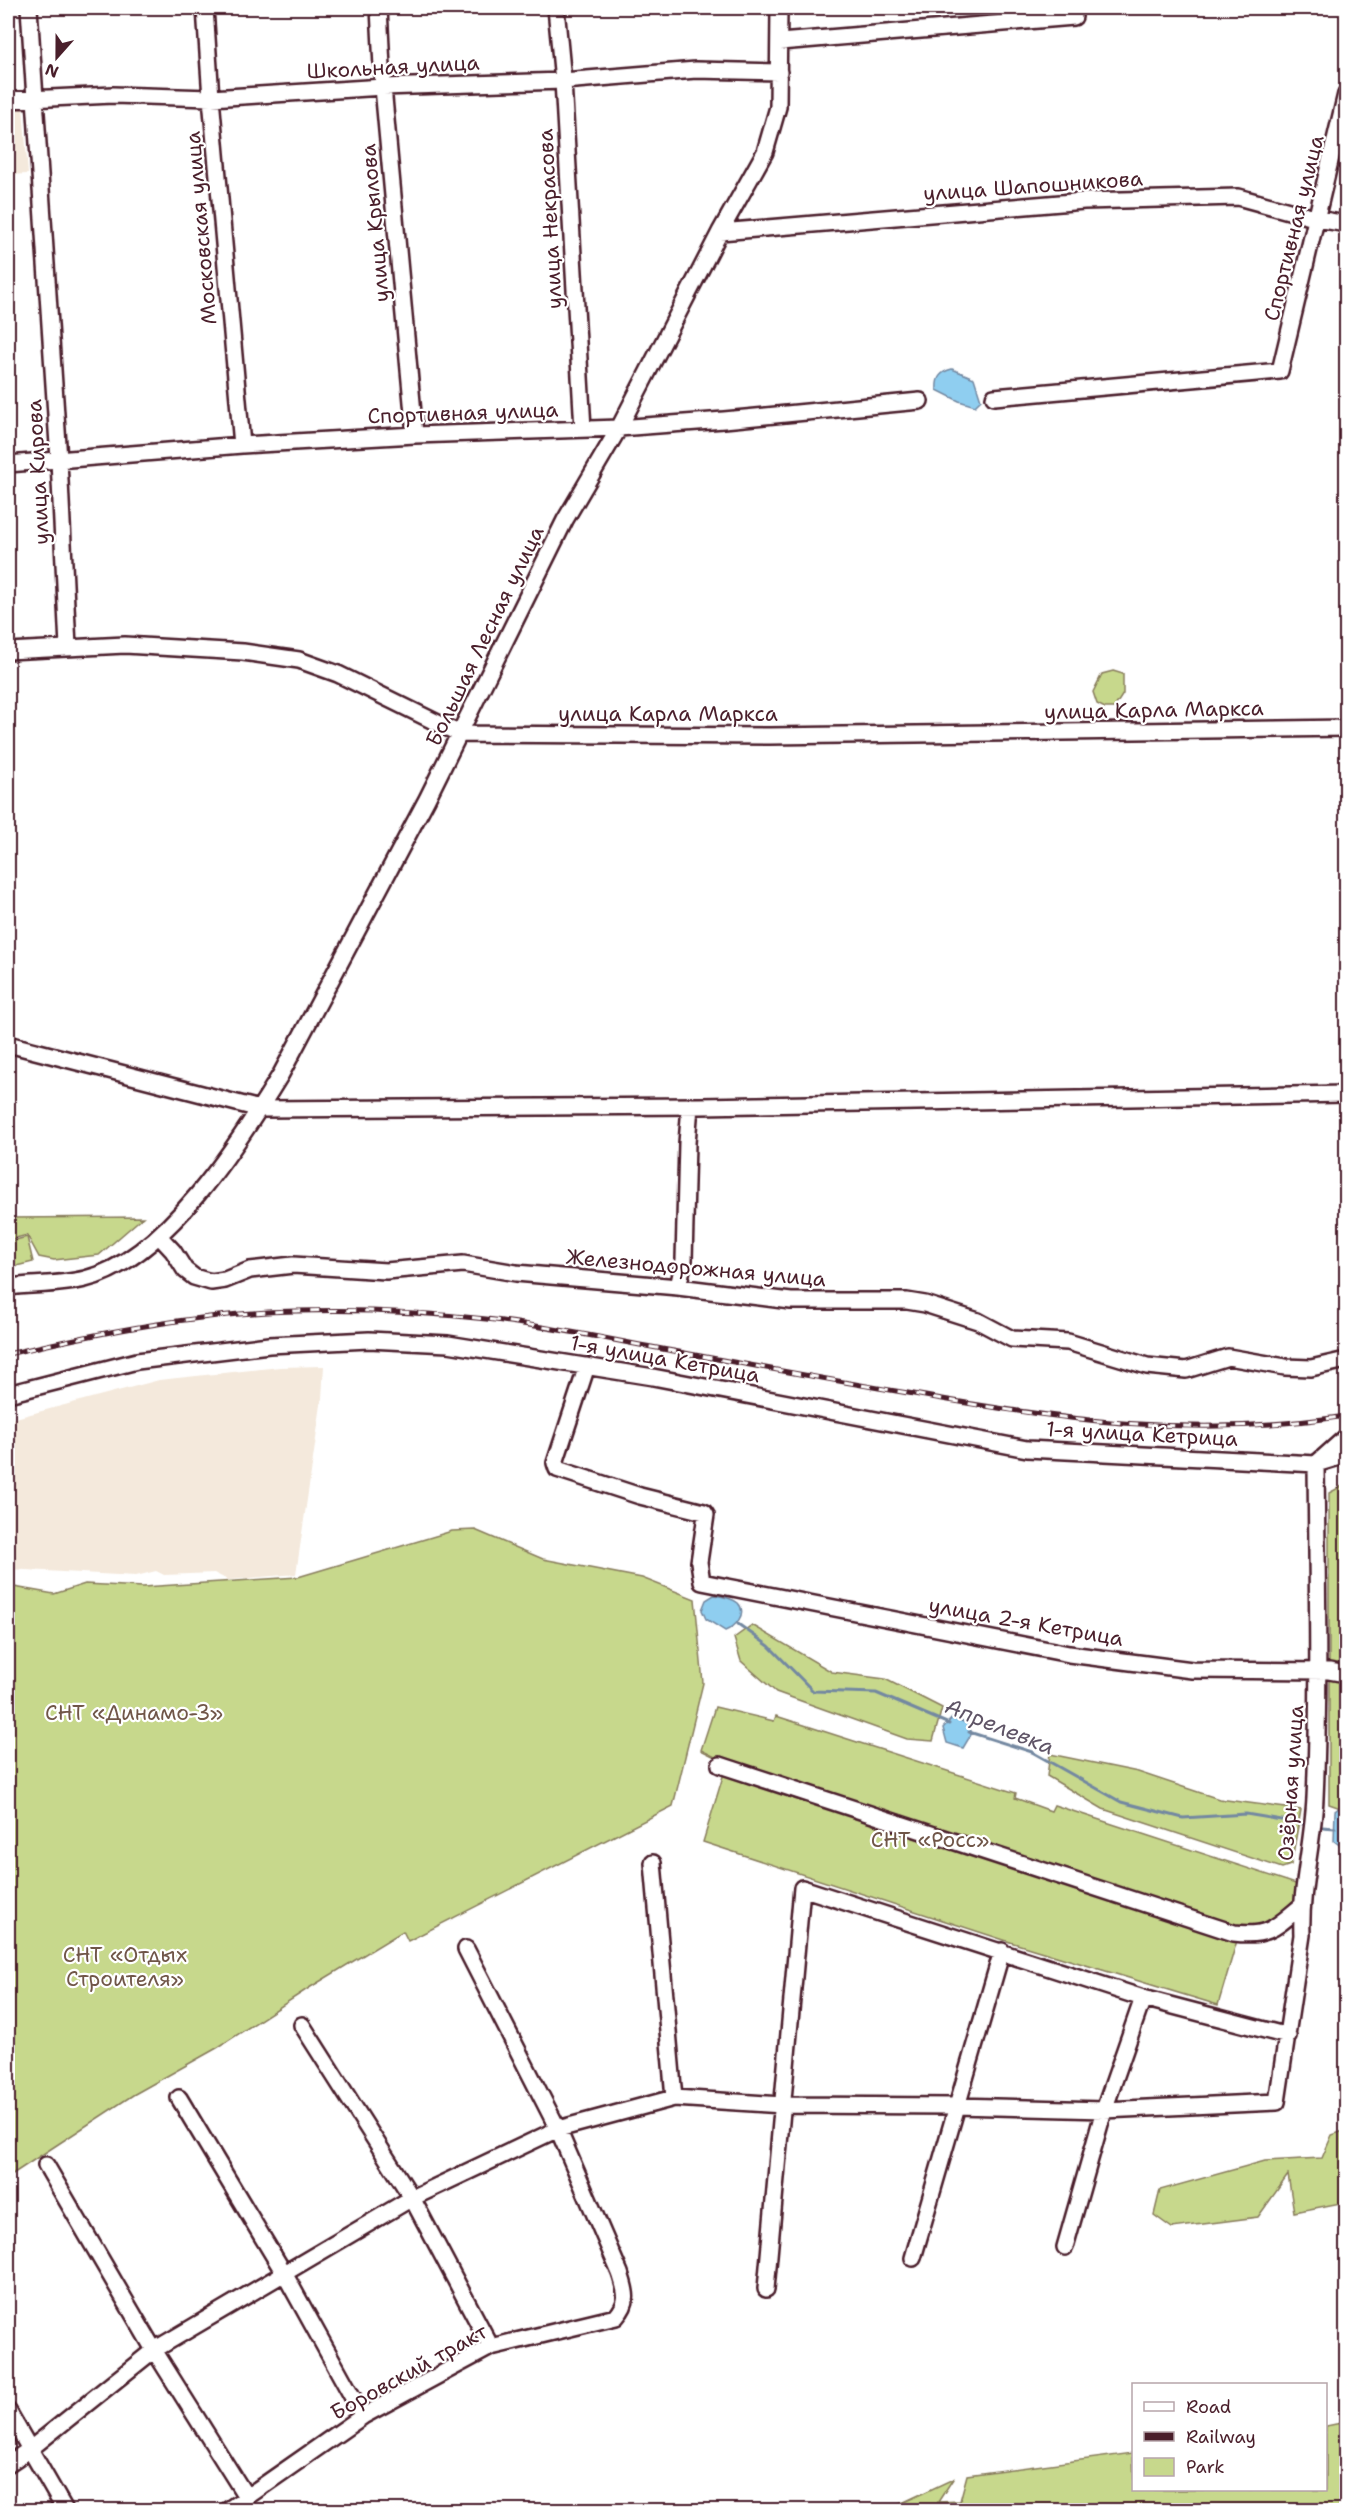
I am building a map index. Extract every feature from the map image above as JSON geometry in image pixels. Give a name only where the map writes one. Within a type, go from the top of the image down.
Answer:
[{"type":"street","name":"улица Кирова","points":[[29,8],[59,460],[68,647]]},
{"type":"street","name":"Московская улица","points":[[205,8],[242,445]]},
{"type":"street","name":"улица Крылова","points":[[379,8],[383,87],[415,435]]},
{"type":"street","name":"улица Некрасова","points":[[556,8],[563,81],[583,429]]},
{"type":"street","name":"Большая Лесная улица","points":[[8,1287],[85,1279],[116,1268],[159,1236],[208,1182],[260,1109],[460,734],[565,520],[619,428],[720,232],[765,152],[778,107],[779,8]]},
{"type":"street","points":[[780,42],[1074,17]]},
{"type":"street","name":"Школьная улица","points":[[8,100],[113,95],[211,98],[383,87],[563,81],[696,70],[779,72]]},
{"type":"street","name":"Спортивная улица","points":[[994,397],[1280,371],[1347,94]]},
{"type":"street","name":"улица Шапошникова","points":[[720,232],[1084,201],[1238,196],[1318,219],[1347,224]]},
{"type":"street","name":"Спортивная улица","points":[[8,464],[242,445],[415,435],[619,428],[920,401]]},
{"type":"street","name":"улица Карла Маркса","points":[[8,651],[125,645],[243,652],[299,660],[338,674],[460,734],[793,735],[1347,728]]},
{"type":"street","points":[[8,1044],[260,1109],[690,1106],[1347,1094]]},
{"type":"street","points":[[678,1287],[684,1260],[690,1106]]},
{"type":"street","name":"Железнодорожная улица","points":[[159,1236],[173,1251],[185,1270],[194,1277],[211,1282],[225,1280],[250,1270],[292,1265],[386,1271],[463,1264],[516,1274],[678,1287],[791,1301],[916,1303],[978,1321],[1012,1339],[1068,1342],[1121,1360],[1173,1370],[1186,1370],[1228,1357],[1293,1368],[1311,1368],[1347,1360]]},
{"type":"street","name":"1-я улица Кетрица","points":[[8,1394],[137,1361],[269,1345],[369,1340],[448,1344],[587,1366],[1028,1449],[1316,1464],[1347,1455]]},
{"type":"street","name":"улица 2-я Кетрица","points":[[587,1366],[555,1463],[557,1469],[640,1496],[704,1512],[706,1515],[699,1562],[702,1582],[1069,1654],[1192,1670],[1347,1674]]},
{"type":"street","points":[[1316,1464],[1347,1437]]},
{"type":"street","name":"Озёрная улица","points":[[1104,2110],[1277,2102],[1302,1935],[1300,1907],[1312,1836],[1318,1672],[1316,1464]]},
{"type":"street","points":[[720,1765],[1234,1933],[1255,1935],[1275,1928],[1300,1907]]},
{"type":"street","points":[[653,1863],[674,2098]]},
{"type":"street","points":[[766,2289],[802,1888],[1002,1950],[1143,1998],[1288,2036]]},
{"type":"street","points":[[466,1949],[558,2129]]},
{"type":"street","points":[[913,2258],[1002,1950]]},
{"type":"street","points":[[1065,2247],[1104,2110],[1143,1998]]},
{"type":"street","points":[[302,2025],[412,2198],[492,2347]]},
{"type":"street","points":[[179,2098],[284,2273],[363,2416]]},
{"type":"street","points":[[8,2464],[29,2450],[154,2350],[412,2198],[558,2129],[674,2098],[783,2106],[956,2106],[1104,2110]]},
{"type":"street","name":"Боровский тракт","points":[[228,2511],[363,2416],[492,2347],[616,2317],[625,2307],[627,2295],[620,2273],[558,2129]]},
{"type":"street","points":[[46,2165],[154,2350],[247,2498]]},
{"type":"street","points":[[8,2411],[65,2511]]},
{"type":"shaded area","points":[[8,108],[23,108],[28,174],[8,175]]},
{"type":"shaded area","points":[[324,1366],[322,1398],[296,1574],[228,1580],[214,1573],[164,1575],[156,1571],[136,1576],[8,1569],[8,1420],[159,1380],[280,1367]]},
{"type":"green space","points":[[1113,671],[1123,674],[1123,694],[1114,708],[1105,708],[1097,704],[1093,692],[1102,674]]},
{"type":"green space","points":[[143,1217],[99,1255],[54,1260],[39,1257],[27,1235],[8,1240],[8,1218]]},
{"type":"green space","points":[[27,1237],[33,1262],[8,1268],[8,1242]]},
{"type":"green space","points":[[1346,1484],[1346,1810],[1329,1804],[1329,1493]]},
{"type":"green space","points":[[475,1530],[543,1559],[642,1578],[695,1599],[703,1683],[673,1806],[408,1941],[403,1931],[309,1988],[217,2048],[133,2095],[8,2177],[8,1586],[54,1594],[85,1584],[143,1587],[298,1577],[452,1531]]},
{"type":"green space","points":[[752,1625],[832,1672],[885,1679],[942,1708],[933,1741],[907,1739],[776,1692],[741,1661],[734,1638]]},
{"type":"green space","name":"СНТ «Росс»","points":[[715,1707],[774,1721],[776,1716],[1016,1793],[1015,1798],[1051,1811],[1054,1805],[1308,1888],[1288,1928],[1267,1940],[1238,1937],[1218,2005],[1010,1942],[703,1842],[727,1763],[701,1750]]},
{"type":"green space","points":[[1050,1754],[1138,1772],[1219,1799],[1301,1810],[1291,1865],[1282,1868],[1103,1809],[1047,1776]]},
{"type":"green space","points":[[1346,2130],[1346,2202],[1294,2212],[1288,2175],[1258,2217],[1172,2228],[1154,2215],[1160,2190],[1265,2161],[1322,2158],[1332,2135]]},
{"type":"green space","points":[[1346,2422],[1346,2510],[887,2510],[953,2479],[938,2502],[960,2501],[967,2475],[1132,2453],[1132,2491],[1327,2491],[1327,2426]]},
{"type":"water","points":[[952,369],[974,378],[981,400],[975,406],[937,390],[940,376]]},
{"type":"water","points":[[714,1595],[733,1600],[741,1607],[739,1620],[725,1631],[706,1619],[702,1610],[706,1600]]},
{"type":"water","points":[[952,1718],[967,1723],[972,1733],[963,1748],[947,1743],[943,1728]]},
{"type":"water","points":[[1343,1805],[1346,1806],[1346,1850],[1334,1841],[1335,1811]]},
{"type":"waterway","name":"Апрелевка","points":[[738,1624],[769,1646],[813,1691],[876,1693],[949,1724]]},
{"type":"waterway","name":"Апрелевка","points":[[969,1732],[1032,1752],[1121,1802],[1183,1818],[1246,1814],[1305,1824]]},
{"type":"waterway","points":[[1322,1827],[1335,1828]]},
{"type":"railway","points":[[8,1354],[115,1331],[224,1315],[343,1310],[391,1312],[525,1324],[964,1403],[1072,1418],[1180,1426],[1234,1426],[1289,1423],[1346,1416]]},
{"type":"park label","name":"СНТ «Динамо-3»","points":[[134,1713]]},
{"type":"park label","name":"СНТ «Отдых Строителя»","points":[[125,1967]]}]
